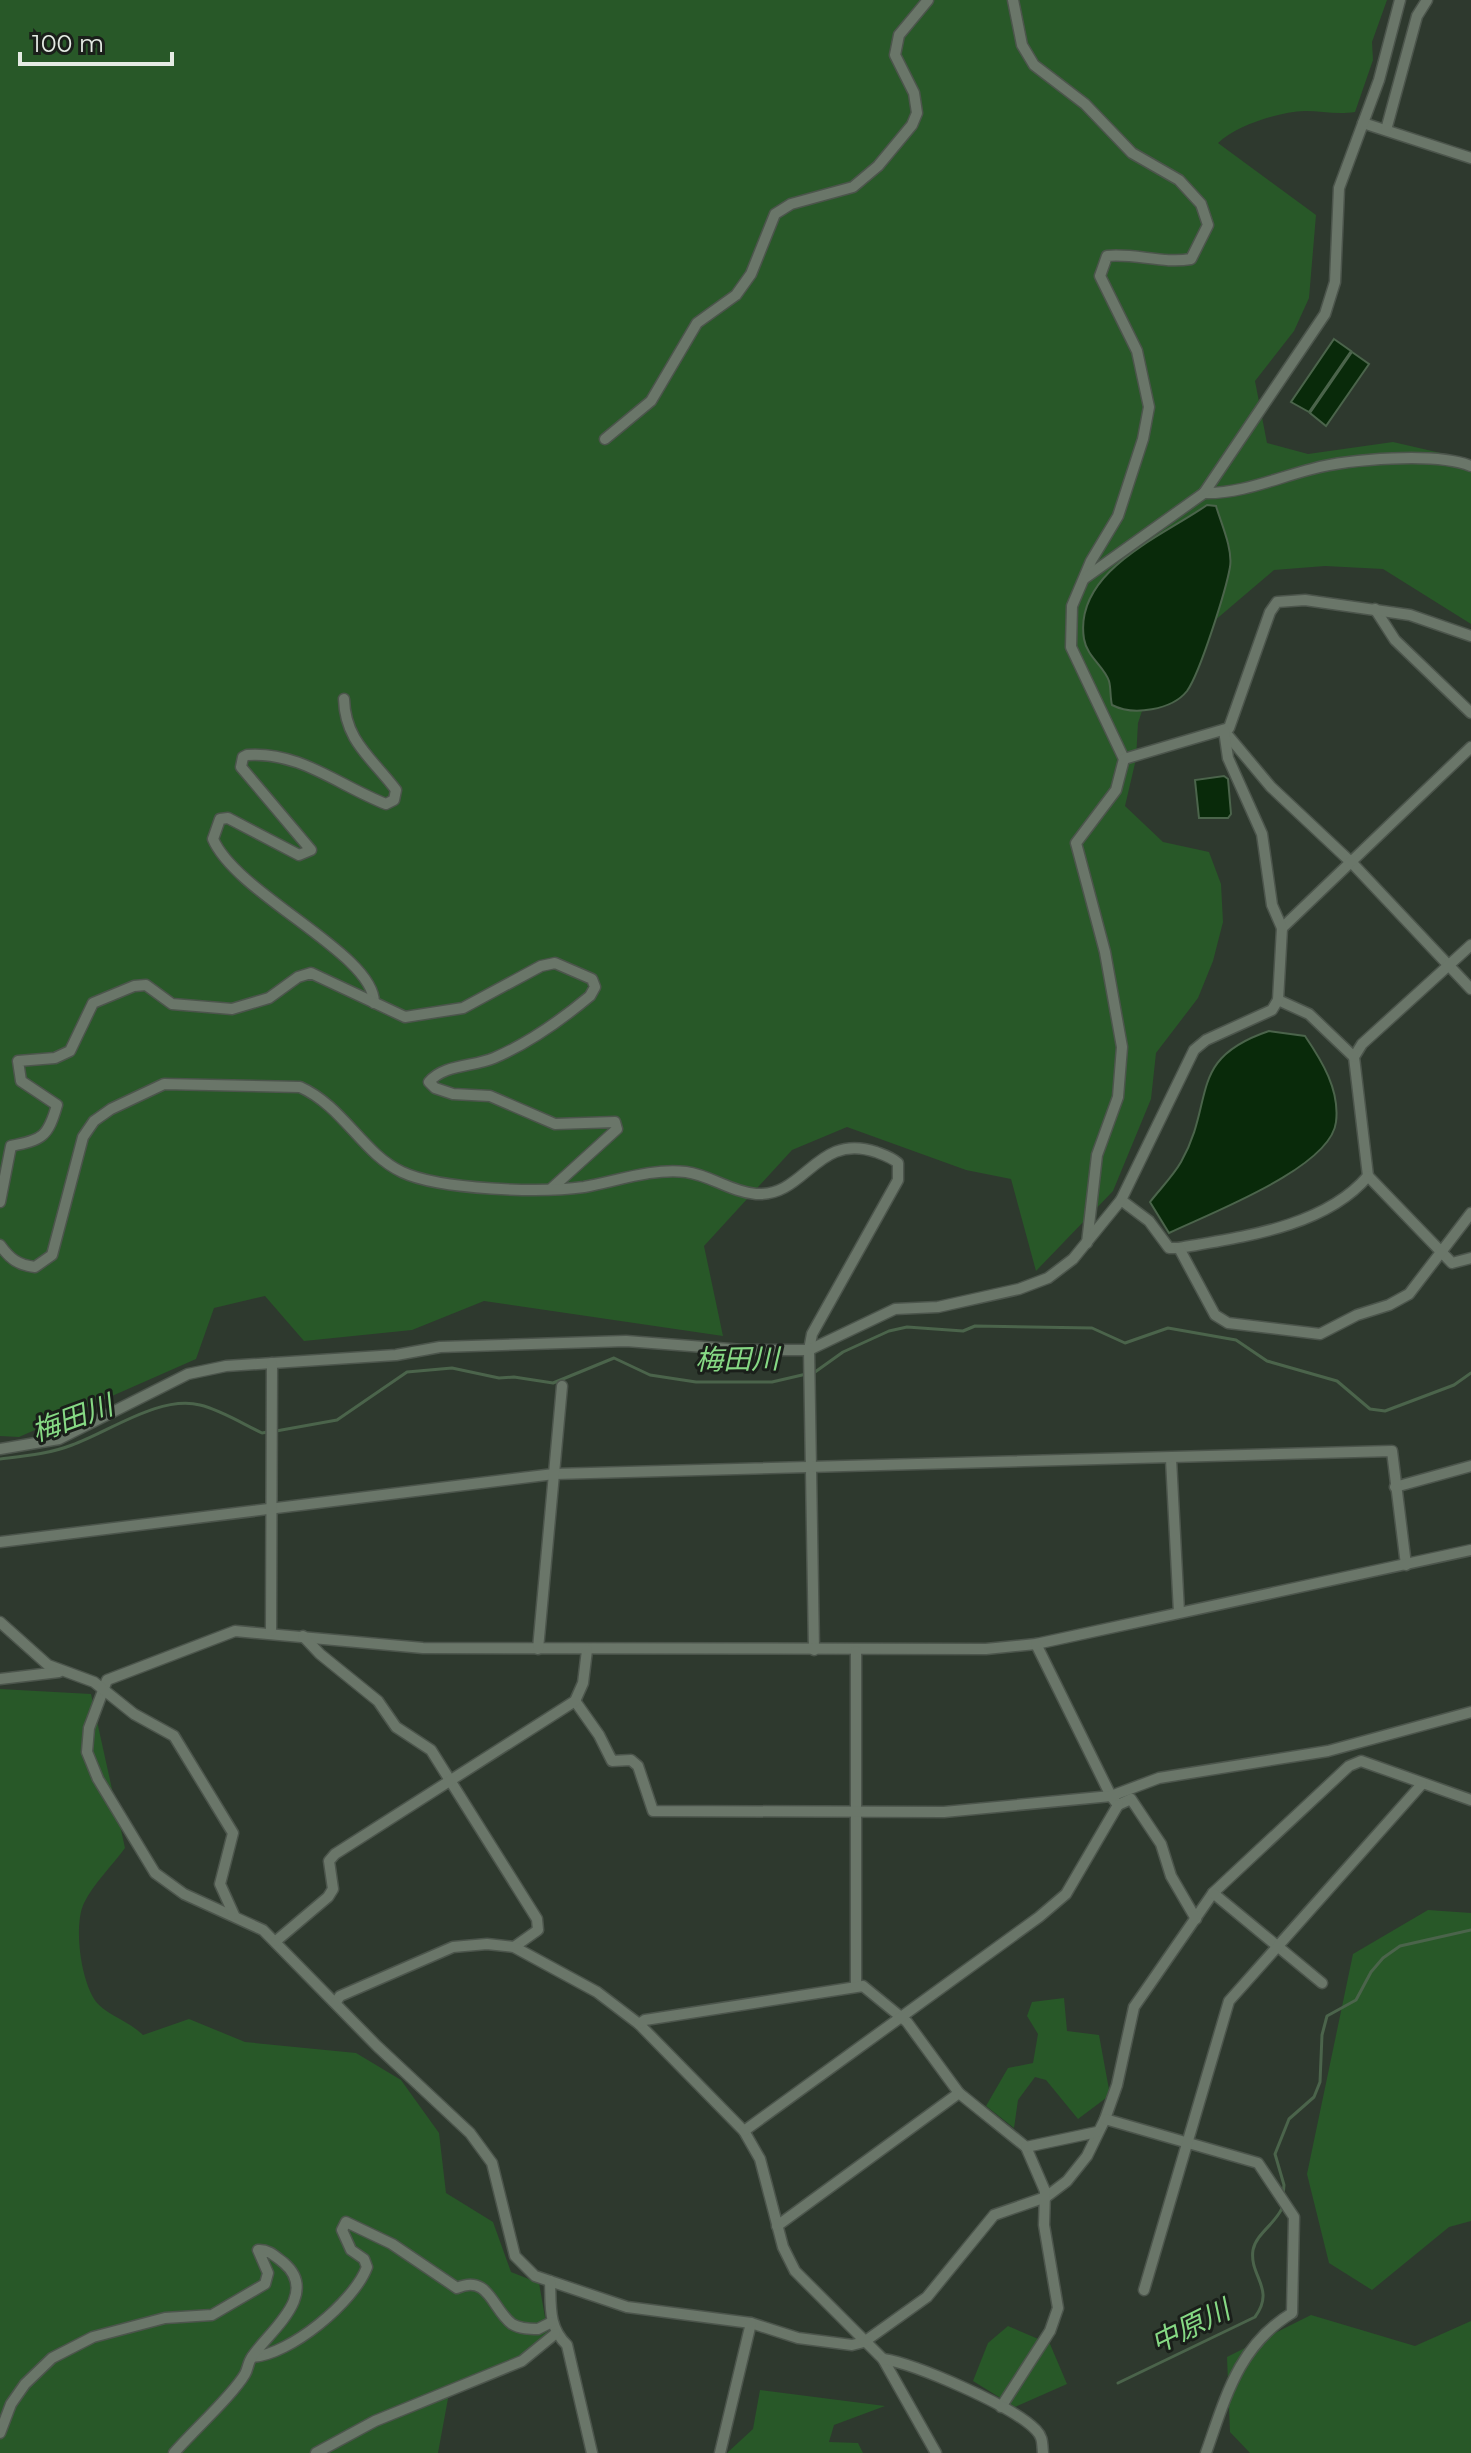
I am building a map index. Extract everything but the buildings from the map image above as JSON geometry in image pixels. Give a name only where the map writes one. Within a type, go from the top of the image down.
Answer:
[{"type":"street","points":[[605,439],[651,401],[697,323],[736,295],[751,274],[775,214],[791,204],[853,187],[878,166],[912,125],[917,113],[914,93],[895,55],[899,35],[928,0]]},
{"type":"street","points":[[1013,0],[1022,45],[1034,65],[1085,104],[1132,153],[1179,180],[1208,215],[1208,225],[1191,259],[1107,256],[1100,276],[1137,351],[1149,407],[1143,439],[1118,516],[1072,606],[1071,647],[1124,759],[1116,790],[1076,843],[1105,952],[1122,1047],[1118,1097],[1097,1155],[1086,1245]]},
{"type":"street","points":[[1083,580],[1204,493],[1325,314],[1335,282],[1339,188],[1363,123],[1400,0]]},
{"type":"street","points":[[1386,130],[1417,16],[1427,0]]},
{"type":"street","points":[[1363,123],[1471,158]]},
{"type":"street","points":[[1204,493],[1226,494],[1316,467],[1361,462],[1440,459],[1471,466]]},
{"type":"street","points":[[1124,759],[1229,728],[1270,612],[1277,602],[1305,600],[1410,615],[1471,636]]},
{"type":"street","points":[[1375,609],[1395,640],[1471,713]]},
{"type":"street","points":[[344,699],[348,729],[359,749],[396,790],[394,800],[386,804],[370,798],[323,772],[286,758],[247,755],[243,757],[241,767],[311,850],[299,855],[228,818],[220,819],[213,839],[231,869],[342,954],[364,979],[374,1003]]},
{"type":"street","points":[[1224,730],[1271,787],[1353,864],[1471,989]]},
{"type":"street","points":[[0,1449],[59,1439],[188,1374],[272,1363],[396,1355],[440,1347],[626,1341],[756,1351],[809,1350],[895,1309],[938,1307],[1019,1289],[1060,1270],[1086,1245],[1121,1200],[1176,1080],[1194,1050],[1206,1040],[1272,1010],[1278,1000],[1282,928],[1272,905],[1262,834],[1228,758],[1224,730]]},
{"type":"street","points":[[1282,928],[1353,864],[1471,747]]},
{"type":"street","points":[[1471,945],[1362,1044],[1354,1057],[1368,1176],[1452,1263],[1471,1258]]},
{"type":"street","points":[[0,1202],[11,1146],[34,1141],[48,1131],[57,1105],[21,1081],[18,1061],[55,1058],[70,1051],[93,1003],[134,986],[146,985],[172,1004],[232,1009],[269,998],[298,977],[311,973],[405,1017],[463,1008],[541,966],[555,963],[592,979],[595,987],[590,996],[523,1044],[489,1060],[441,1072],[429,1082],[435,1088],[453,1094],[490,1096],[555,1124],[615,1122],[617,1129],[552,1188]]},
{"type":"street","points":[[1278,1000],[1309,1014],[1354,1057]]},
{"type":"street","points":[[0,1245],[10,1259],[25,1266],[35,1267],[52,1255],[87,1128],[111,1109],[164,1084],[300,1087],[320,1096],[399,1171],[444,1184],[575,1188],[656,1172],[687,1172],[730,1188],[763,1193],[796,1178],[836,1149],[859,1148],[893,1159],[900,1171],[898,1180],[812,1334],[809,1350],[814,1650]]},
{"type":"street","points":[[1121,1200],[1149,1221],[1169,1248],[1179,1248],[1273,1232],[1353,1193],[1368,1176]]},
{"type":"street","points":[[1179,1248],[1215,1315],[1228,1323],[1320,1334],[1409,1294],[1471,1213]]},
{"type":"street","points":[[271,1631],[272,1363]]},
{"type":"street","points":[[538,1649],[562,1386]]},
{"type":"street","points":[[0,1542],[554,1474],[1392,1451],[1406,1565]]},
{"type":"street","points":[[1171,1459],[1179,1612]]},
{"type":"street","points":[[1395,1487],[1471,1466]]},
{"type":"street","points":[[1471,1550],[1036,1644],[986,1649],[423,1648],[271,1631],[235,1631],[120,1673],[102,1689],[87,1752],[98,1779],[155,1873],[184,1894],[234,1915],[276,1941],[377,2046],[470,2133],[492,2163],[508,2240],[515,2256],[535,2276],[627,2307],[751,2323],[798,2338],[852,2345],[864,2342],[927,2297],[994,2215],[1046,2197],[1067,2181],[1087,2156],[1105,2119],[1117,2085],[1134,2007],[1213,1893],[1349,1766],[1361,1761],[1471,1800]]},
{"type":"street","points":[[0,1622],[48,1665],[61,1672],[86,1678],[134,1714],[174,1736],[231,1828],[234,1841],[220,1884],[234,1915]]},
{"type":"street","points":[[303,1636],[320,1654],[378,1701],[396,1727],[425,1742],[537,1919],[538,1930],[514,1947]]},
{"type":"street","points":[[1036,1644],[1114,1801]]},
{"type":"street","points":[[276,1941],[328,1897],[333,1889],[329,1861],[335,1854],[575,1701],[583,1683],[587,1650]]},
{"type":"street","points":[[856,1651],[856,1985]]},
{"type":"street","points":[[0,1679],[61,1672]]},
{"type":"street","points":[[575,1701],[599,1735],[612,1761],[631,1760],[638,1766],[653,1811],[944,1812],[1131,1799],[1161,1844],[1171,1876],[1196,1919]]},
{"type":"street","points":[[744,2131],[1039,1917],[1066,1894],[1114,1801],[1159,1778],[1339,1749],[1471,1712]]},
{"type":"street","points":[[1339,1749],[1349,1766]]},
{"type":"street","points":[[1144,2290],[1229,2001],[1422,1784]]},
{"type":"street","points":[[1213,1893],[1322,1983]]},
{"type":"street","points":[[336,2002],[340,1996],[400,1967],[453,1947],[487,1944],[514,1947],[597,1992],[639,2024],[744,2131],[760,2159],[777,2226],[795,2271],[883,2359],[936,2453]]},
{"type":"street","points":[[639,2024],[645,2020],[863,1986],[907,2022],[959,2093],[1026,2147],[1046,2197],[1044,2225],[1058,2308],[1050,2331],[1001,2407]]},
{"type":"street","points":[[777,2226],[959,2093]]},
{"type":"street","points":[[1105,2119],[1258,2163],[1294,2217],[1292,2313],[1267,2328],[1254,2343],[1230,2387],[1206,2453]]},
{"type":"street","points":[[1026,2147],[1097,2132]]},
{"type":"street","points":[[251,2357],[308,2333],[354,2291],[367,2267],[364,2259],[351,2250],[342,2230],[346,2222],[392,2244],[457,2288],[472,2284],[482,2287],[511,2323],[538,2329],[552,2322]]},
{"type":"street","points":[[0,2433],[11,2404],[25,2384],[52,2358],[93,2337],[165,2318],[212,2315],[261,2288],[268,2273],[258,2253],[259,2248],[290,2268],[296,2285],[283,2322],[251,2357],[245,2375],[174,2453]]},
{"type":"street","points":[[550,2281],[552,2322],[555,2334],[567,2345],[592,2453]]},
{"type":"street","points":[[720,2453],[751,2323]]},
{"type":"street","points":[[316,2453],[375,2421],[522,2361],[555,2334]]},
{"type":"street","points":[[883,2359],[902,2362],[1001,2407],[1034,2427],[1042,2438],[1043,2453]]},
{"type":"shaded area","points":[[0,0],[1387,0],[1372,42],[1373,60],[1355,112],[1283,114],[1247,125],[1218,143],[1316,215],[1309,298],[1294,331],[1255,381],[1267,443],[1308,454],[1393,442],[1471,460],[1471,624],[1383,569],[1325,566],[1274,570],[1200,633],[1150,687],[1138,723],[1136,759],[1125,806],[1163,842],[1209,852],[1221,884],[1223,922],[1213,961],[1198,998],[1156,1053],[1151,1099],[1113,1191],[1036,1271],[1011,1179],[966,1170],[847,1127],[792,1150],[704,1246],[723,1336],[484,1301],[412,1330],[304,1341],[265,1296],[214,1308],[196,1359],[19,1437],[0,1436]]},
{"type":"shaded area","points":[[1334,339],[1351,351],[1309,412],[1291,402]]},
{"type":"shaded area","points":[[1352,352],[1369,364],[1326,426],[1310,413]]},
{"type":"shaded area","points":[[1207,505],[1216,506],[1228,544],[1230,567],[1199,667],[1187,691],[1172,703],[1141,710],[1112,705],[1109,681],[1088,651],[1084,639],[1084,615],[1092,594],[1106,575],[1125,558]]},
{"type":"shaded area","points":[[1224,776],[1228,779],[1231,814],[1228,818],[1199,818],[1195,780]]},
{"type":"shaded area","points":[[1269,1031],[1305,1036],[1323,1066],[1337,1110],[1329,1139],[1313,1156],[1265,1188],[1169,1233],[1150,1202],[1181,1162],[1214,1068],[1243,1042]]},
{"type":"shaded area","points":[[0,1689],[91,1694],[125,1848],[92,1889],[81,1913],[80,1955],[87,1983],[98,2004],[143,2035],[189,2019],[245,2042],[356,2053],[401,2080],[439,2133],[446,2193],[493,2222],[511,2272],[539,2283],[548,2334],[539,2350],[449,2393],[438,2453],[0,2453]]},
{"type":"shaded area","points":[[1428,1910],[1471,1913],[1471,2221],[1449,2227],[1372,2290],[1329,2263],[1307,2174],[1353,1954]]},
{"type":"shaded area","points":[[1064,1998],[1067,2031],[1099,2035],[1110,2095],[1078,2119],[1046,2080],[1035,2077],[1018,2100],[1014,2128],[986,2106],[1008,2068],[1033,2063],[1038,2034],[1027,2016],[1032,2002]]},
{"type":"shaded area","points":[[1311,2315],[1415,2346],[1471,2321],[1471,2453],[1250,2453],[1230,2432],[1227,2357]]},
{"type":"shaded area","points":[[1008,2326],[1050,2344],[1067,2384],[1015,2407],[973,2381],[988,2343]]},
{"type":"shaded area","points":[[760,2390],[885,2406],[834,2425],[829,2442],[858,2443],[863,2453],[727,2453],[753,2429]]},
{"type":"waterway","name":"梅田川","points":[[276,1431],[337,1420],[407,1372],[452,1368],[499,1378],[553,1383],[614,1358],[650,1375],[696,1382],[772,1382],[815,1372],[843,1352],[889,1331],[907,1327],[963,1331],[975,1326],[1092,1328],[1125,1343],[1168,1328],[1236,1340],[1267,1361],[1337,1381],[1370,1409],[1385,1411],[1454,1385],[1471,1373]]},
{"type":"waterway","name":"梅田川","points":[[0,1459],[63,1448],[134,1416],[184,1403],[208,1407],[262,1433],[268,1432]]},
{"type":"waterway","name":"中原川","points":[[1283,2196],[1284,2185],[1275,2154],[1289,2119],[1314,2097],[1320,2082],[1322,2035],[1327,2016],[1356,2000],[1371,1972],[1383,1958],[1400,1946],[1471,1930]]},
{"type":"waterway","name":"中原川","points":[[1118,2383],[1255,2317],[1261,2307],[1263,2290],[1255,2268],[1253,2250],[1282,2208]]}]
